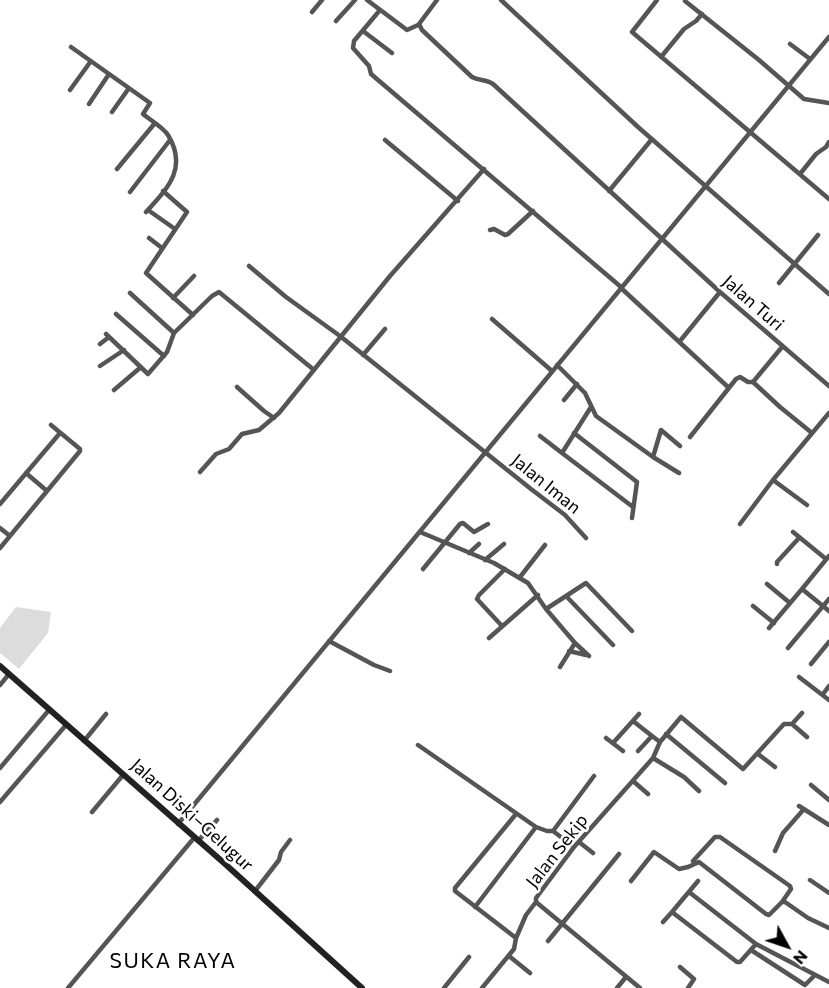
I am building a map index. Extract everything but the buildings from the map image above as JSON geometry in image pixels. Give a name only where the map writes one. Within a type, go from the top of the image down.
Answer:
[{"type":"main road","name":"Jalan Diski–Gelugur","points":[[0,666],[362,988]]},
{"type":"street","points":[[312,12],[322,0]]},
{"type":"street","points":[[336,21],[355,0]]},
{"type":"street","points":[[367,0],[407,30],[418,25],[437,0]]},
{"type":"street","points":[[501,0],[652,139],[829,294]]},
{"type":"street","points":[[657,0],[632,32],[829,199]]},
{"type":"street","points":[[685,1],[804,99],[829,104]]},
{"type":"street","points":[[380,10],[354,41],[353,48],[364,60],[371,74],[533,211],[729,387]]},
{"type":"street","points":[[661,57],[684,29],[702,14]]},
{"type":"street","name":"Jalan Turi","points":[[418,25],[472,77],[477,80],[488,80],[493,84],[720,292],[829,387]]},
{"type":"street","points":[[363,31],[392,53]]},
{"type":"street","points":[[178,824],[829,37]]},
{"type":"street","points":[[790,44],[810,59]]},
{"type":"street","points":[[71,47],[150,103],[143,114],[168,134],[177,159],[175,175],[147,211],[175,229]]},
{"type":"street","points":[[70,90],[91,61]]},
{"type":"street","points":[[89,104],[109,75]]},
{"type":"street","points":[[112,112],[129,88]]},
{"type":"street","points":[[117,169],[155,123]]},
{"type":"street","points":[[609,191],[652,139]]},
{"type":"street","points":[[130,192],[170,140]]},
{"type":"street","points":[[385,141],[458,201]]},
{"type":"street","points":[[800,174],[829,142]]},
{"type":"street","points":[[200,472],[216,454],[229,449],[242,434],[259,430],[274,418],[340,336],[484,169]]},
{"type":"street","points":[[163,191],[187,212],[146,273],[193,315]]},
{"type":"street","points":[[490,230],[494,229],[505,235],[508,234],[533,211]]},
{"type":"street","points":[[779,283],[818,235]]},
{"type":"street","points":[[149,238],[162,248]]},
{"type":"street","name":"Jalan Iman","points":[[249,266],[555,506],[586,538]]},
{"type":"street","points":[[173,298],[195,276]]},
{"type":"street","points":[[100,344],[108,336],[148,374],[164,356],[174,333],[219,292],[314,370]]},
{"type":"street","points":[[680,341],[720,292]]},
{"type":"street","points":[[130,293],[174,333]]},
{"type":"street","points":[[116,314],[164,356]]},
{"type":"street","points":[[492,318],[552,371]]},
{"type":"street","points":[[363,355],[385,329]]},
{"type":"street","points":[[753,382],[782,346]]},
{"type":"street","points":[[100,366],[124,350]]},
{"type":"street","points":[[558,365],[585,393],[596,416],[653,458],[679,473]]},
{"type":"street","points":[[114,390],[141,367]]},
{"type":"street","points":[[690,436],[738,378],[753,382],[812,433]]},
{"type":"street","points":[[564,400],[577,384]]},
{"type":"street","points":[[237,387],[274,418]]},
{"type":"street","points":[[562,453],[591,407]]},
{"type":"street","points":[[740,524],[829,413]]},
{"type":"street","points":[[0,548],[80,452],[80,449],[51,424]]},
{"type":"street","points":[[653,458],[662,430],[680,446]]},
{"type":"street","points":[[0,504],[60,433]]},
{"type":"street","points":[[574,433],[637,482],[632,518]]},
{"type":"street","points":[[540,436],[633,507]]},
{"type":"street","points":[[26,473],[47,491]]},
{"type":"street","points":[[773,480],[807,505]]},
{"type":"street","points":[[423,569],[461,523],[474,532],[488,524]]},
{"type":"street","points":[[0,528],[10,536]]},
{"type":"street","points":[[420,532],[505,569],[528,583],[546,609],[589,656],[569,651]]},
{"type":"street","points":[[769,628],[828,558],[793,532]]},
{"type":"street","points":[[777,564],[777,561],[799,538]]},
{"type":"street","points":[[469,553],[479,544]]},
{"type":"street","points":[[484,560],[504,544]]},
{"type":"street","points":[[520,577],[545,545]]},
{"type":"street","points":[[502,626],[477,599],[478,595],[505,569]]},
{"type":"street","points":[[546,609],[567,597],[593,577]]},
{"type":"street","points":[[586,583],[633,631]]},
{"type":"street","points":[[767,584],[790,603]]},
{"type":"street","points":[[802,589],[829,611]]},
{"type":"street","points":[[489,638],[538,595]]},
{"type":"street","points":[[567,597],[613,645]]},
{"type":"street","points":[[788,648],[829,599]]},
{"type":"street","points":[[753,606],[774,623]]},
{"type":"street","points":[[329,641],[390,671]]},
{"type":"street","points":[[811,664],[829,642]]},
{"type":"street","points":[[560,667],[575,643]]},
{"type":"street","points":[[0,685],[9,674]]},
{"type":"street","points":[[799,677],[829,700]]},
{"type":"street","points":[[823,694],[829,686]]},
{"type":"street","points":[[0,768],[50,710]]},
{"type":"street","points":[[792,724],[802,713]]},
{"type":"street","points":[[84,741],[106,714]]},
{"type":"street","points":[[613,743],[639,714]]},
{"type":"street","points":[[725,783],[666,734],[681,717],[742,769],[745,769],[784,724],[792,724],[807,737]]},
{"type":"street","points":[[633,721],[660,742]]},
{"type":"street","points":[[0,802],[66,725]]},
{"type":"street","name":"Jalan Sekip","points":[[639,988],[536,902],[536,898],[574,847],[653,758],[666,734]]},
{"type":"street","points":[[638,751],[652,736]]},
{"type":"street","points":[[606,738],[623,751]]},
{"type":"street","points":[[772,738],[779,743]]},
{"type":"street","points":[[418,745],[516,814],[536,827],[553,831],[574,847]]},
{"type":"street","points":[[758,754],[775,767]]},
{"type":"street","points":[[653,758],[684,777],[699,790]]},
{"type":"street","points":[[93,812],[123,775]]},
{"type":"street","points":[[553,831],[594,776]]},
{"type":"street","points":[[633,781],[648,794]]},
{"type":"street","points":[[811,785],[829,800]]},
{"type":"street","points":[[799,806],[829,825]]},
{"type":"street","points":[[775,851],[783,833],[804,809]]},
{"type":"street","points":[[516,814],[454,888],[516,938]]},
{"type":"street","points":[[68,988],[196,840],[217,820]]},
{"type":"street","points":[[475,907],[536,827]]},
{"type":"street","points":[[631,881],[654,852],[676,868],[688,867],[697,861],[769,915],[791,889],[790,886],[720,837],[715,837],[688,867]]},
{"type":"street","points":[[255,891],[279,860],[281,852],[290,840]]},
{"type":"street","points":[[579,842],[593,853]]},
{"type":"street","points":[[224,864],[235,851]]},
{"type":"street","points":[[548,941],[619,854]]},
{"type":"street","points":[[810,880],[829,892]]},
{"type":"street","points":[[663,922],[698,881]]},
{"type":"street","points":[[689,892],[756,944],[829,982]]},
{"type":"street","points":[[482,988],[516,946],[516,938],[526,915],[536,902]]},
{"type":"street","points":[[782,902],[829,928]]},
{"type":"street","points":[[672,912],[737,962],[740,962],[756,944]]},
{"type":"street","points":[[751,950],[805,985],[815,975]]},
{"type":"street","points":[[509,956],[530,973]]},
{"type":"street","points":[[444,988],[469,957]]},
{"type":"street","points":[[680,967],[694,980],[688,988]]},
{"type":"street","points":[[617,988],[627,977]]},
{"type":"shaded area","points":[[16,607],[51,612],[48,633],[19,669],[0,653],[0,628]]},
{"type":"district","name":"SUKA RAYA","points":[[173,961]]}]
